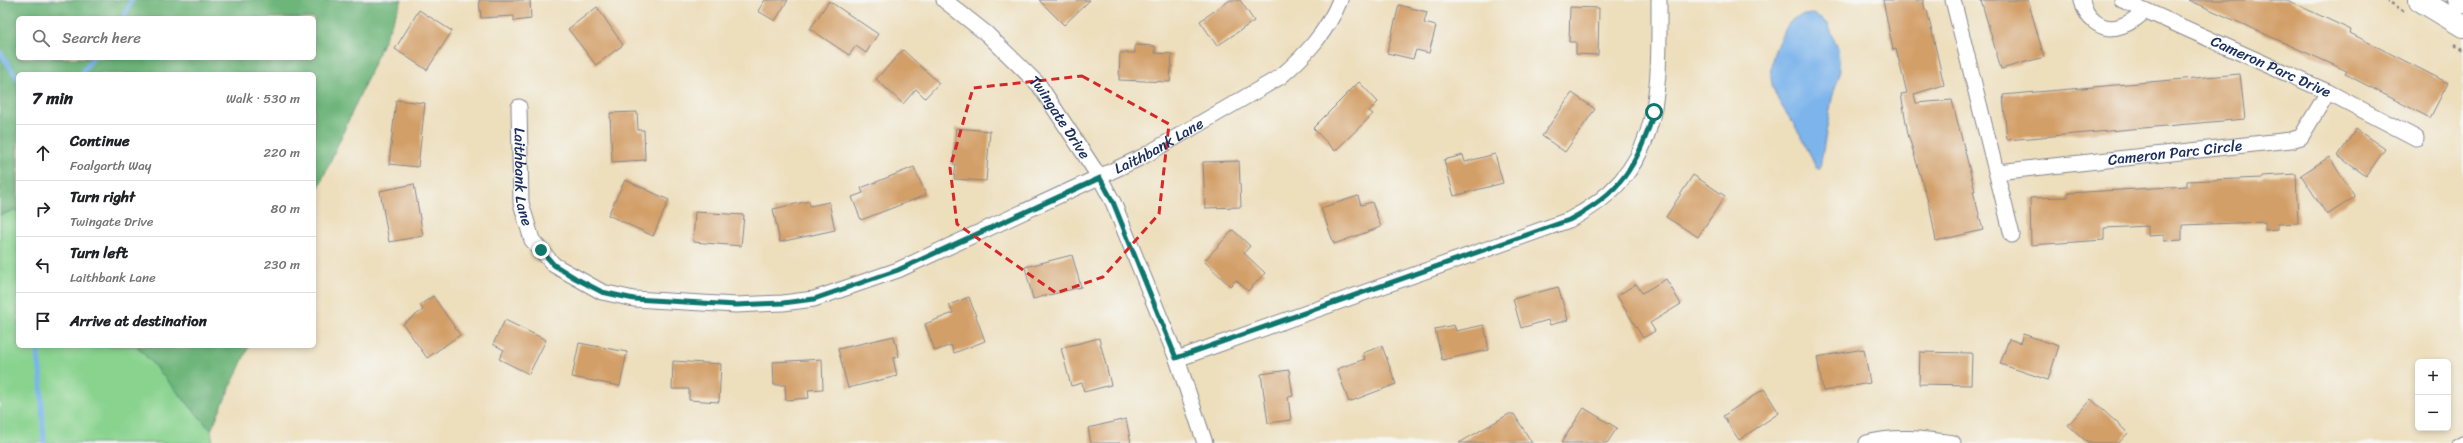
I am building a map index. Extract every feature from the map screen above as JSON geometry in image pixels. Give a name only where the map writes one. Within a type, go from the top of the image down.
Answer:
[{"type":"highway","points":[[2420,0],[2463,26]]},
{"type":"highway","points":[[2459,0],[2463,2]]},
{"type":"street","name":"Twingate Drive","points":[[944,0],[987,34],[1038,86],[1100,178],[1113,202],[1176,358],[1206,443]]},
{"type":"street","name":"Laithbank Lane","points":[[519,107],[521,203],[532,240],[554,265],[602,292],[634,299],[736,305],[783,303],[814,299],[898,270],[1100,178],[1142,157],[1280,77],[1300,60],[1320,38],[1340,0]]},
{"type":"street","points":[[1176,358],[1569,220],[1591,209],[1631,170],[1644,146],[1654,112],[1656,97],[1659,0]]},
{"type":"street","points":[[1953,0],[2012,235]]},
{"type":"street","points":[[2082,0],[2085,11],[2090,19],[2099,25],[2109,27],[2120,27],[2131,22],[2145,11]]},
{"type":"street","name":"Cameron Parc Drive","points":[[2122,0],[2328,92],[2416,138]]},
{"type":"street","name":"Cameron Parc Circle","points":[[1997,172],[2291,140],[2301,137],[2328,92]]},
{"type":"street","points":[[1867,443],[1880,439],[1919,438],[1953,443]]},
{"type":"lane","points":[[2457,443],[2463,440]]},
{"type":"highlighted area","points":[[1082,76],[1169,124],[1159,214],[1103,277],[1056,293],[957,224],[950,168],[973,88]]},
{"type":"green space","points":[[0,0],[402,0],[316,194],[316,72],[16,72],[16,211],[15,210],[0,215]]},
{"type":"green space","points":[[15,210],[16,211],[16,348],[139,348],[211,430],[213,443],[0,443],[0,215]]},
{"type":"green space","points":[[139,348],[248,348],[211,430]]},
{"type":"water","points":[[1813,14],[1828,24],[1838,48],[1840,73],[1832,98],[1820,168],[1816,168],[1805,143],[1775,94],[1771,69],[1774,54],[1781,37],[1790,22],[1796,17]]},
{"type":"building","points":[[479,0],[530,0],[531,19],[514,21],[514,16],[481,18]]},
{"type":"building","points":[[765,0],[788,0],[775,21],[758,11]]},
{"type":"building","points":[[1039,0],[1090,0],[1064,25]]},
{"type":"building","points":[[1230,0],[1240,0],[1254,21],[1217,46],[1200,21]]},
{"type":"building","points":[[1883,0],[1923,0],[1925,10],[1927,10],[1944,85],[1914,94],[1916,103],[1952,100],[1975,191],[1973,191],[1983,230],[1936,241],[1930,208],[1908,134],[1901,94],[1907,93],[1896,49],[1893,50]]},
{"type":"building","points":[[1981,0],[2028,0],[2044,57],[2001,69]]},
{"type":"building","points":[[2189,0],[2287,0],[2351,30],[2350,33],[2448,83],[2430,118],[2345,74],[2347,71]]},
{"type":"building","points":[[829,1],[878,34],[866,53],[856,46],[849,55],[810,29]]},
{"type":"building","points":[[1399,5],[1427,12],[1424,23],[1436,26],[1429,53],[1416,50],[1413,59],[1387,53]]},
{"type":"building","points":[[597,7],[623,45],[596,65],[568,29]]},
{"type":"building","points":[[1570,7],[1599,8],[1598,55],[1576,54],[1576,42],[1569,42]]},
{"type":"building","points":[[419,10],[452,31],[427,70],[395,49]]},
{"type":"building","points":[[1135,45],[1155,46],[1155,53],[1172,54],[1170,82],[1119,80],[1120,53],[1135,53]]},
{"type":"building","points":[[903,50],[939,83],[925,98],[916,89],[903,104],[876,79]]},
{"type":"building","points":[[2240,74],[2245,119],[2007,140],[2003,95]]},
{"type":"building","points":[[1359,82],[1378,102],[1369,111],[1373,114],[1335,151],[1313,128]]},
{"type":"building","points":[[1572,93],[1595,109],[1565,152],[1542,136]]},
{"type":"building","points":[[396,100],[425,103],[418,167],[389,164]]},
{"type":"building","points":[[637,112],[638,130],[644,130],[645,160],[612,162],[610,113]]},
{"type":"building","points":[[956,128],[990,131],[986,181],[954,179],[956,164],[953,164]]},
{"type":"building","points":[[2356,129],[2385,149],[2366,176],[2338,156]]},
{"type":"building","points":[[1495,154],[1503,183],[1454,196],[1444,160],[1463,155],[1465,162]]},
{"type":"building","points":[[2329,157],[2355,197],[2327,215],[2301,175]]},
{"type":"building","points":[[1239,161],[1241,207],[1205,208],[1203,162]]},
{"type":"building","points":[[914,167],[926,195],[861,220],[852,197],[863,193],[861,188]]},
{"type":"building","points":[[2296,174],[2298,223],[2278,224],[2278,229],[2265,230],[2265,222],[2182,225],[2182,240],[2164,241],[2164,235],[2148,236],[2148,226],[2104,228],[2104,240],[2031,245],[2030,198],[2068,197],[2068,193],[2187,186],[2187,181],[2262,178],[2262,176]]},
{"type":"building","points":[[1693,175],[1725,196],[1698,237],[1666,217]]},
{"type":"building","points":[[625,180],[669,200],[653,236],[608,215]]},
{"type":"building","points":[[414,184],[423,236],[389,242],[380,191]]},
{"type":"building","points":[[1358,196],[1361,205],[1372,202],[1381,227],[1334,244],[1321,208]]},
{"type":"building","points":[[809,201],[810,206],[829,202],[835,230],[780,242],[773,209]]},
{"type":"building","points":[[695,212],[744,215],[741,246],[693,242]]},
{"type":"building","points":[[1233,230],[1250,246],[1244,253],[1265,273],[1248,291],[1236,280],[1230,286],[1204,261]]},
{"type":"building","points":[[1072,255],[1081,287],[1033,299],[1025,267]]},
{"type":"building","points":[[1666,279],[1681,304],[1650,323],[1655,331],[1643,338],[1617,296],[1636,284],[1642,293]]},
{"type":"building","points":[[1558,287],[1568,320],[1550,325],[1548,320],[1521,328],[1513,299]]},
{"type":"building","points":[[433,296],[460,335],[427,358],[403,324],[423,310],[420,305]]},
{"type":"building","points":[[969,297],[985,341],[954,353],[951,345],[935,351],[925,324],[953,313],[949,305]]},
{"type":"building","points":[[505,320],[546,340],[529,374],[499,359],[504,350],[493,344]]},
{"type":"building","points":[[1454,325],[1456,331],[1484,325],[1489,350],[1442,360],[1435,329]]},
{"type":"building","points":[[2023,334],[2059,346],[2048,380],[2000,364],[2009,339],[2020,343]]},
{"type":"building","points":[[894,336],[899,357],[893,358],[897,376],[848,388],[838,349]]},
{"type":"building","points":[[1099,338],[1111,385],[1084,392],[1082,383],[1071,386],[1061,348]]},
{"type":"building","points":[[579,343],[627,352],[620,386],[572,377]]},
{"type":"building","points":[[1382,346],[1396,384],[1349,402],[1337,369],[1365,359],[1363,353]]},
{"type":"building","points":[[1864,349],[1870,383],[1823,391],[1817,357]]},
{"type":"building","points":[[1920,352],[1972,353],[1971,385],[1919,384]]},
{"type":"building","points":[[822,359],[823,389],[808,390],[809,398],[786,400],[785,385],[774,385],[773,362]]},
{"type":"building","points":[[673,361],[721,364],[719,402],[689,400],[689,389],[672,389]]},
{"type":"building","points":[[1289,370],[1293,396],[1288,397],[1291,420],[1268,423],[1261,374]]},
{"type":"building","points":[[1764,389],[1779,413],[1739,440],[1723,416]]},
{"type":"building","points":[[2091,399],[2128,433],[2119,443],[2088,443],[2068,425]]},
{"type":"building","points":[[1584,408],[1617,428],[1607,443],[1561,443]]},
{"type":"building","points":[[1509,414],[1514,414],[1532,443],[1459,443]]},
{"type":"building","points":[[1126,419],[1131,443],[1091,443],[1088,428]]},
{"type":"waterway","points":[[124,16],[132,0]]},
{"type":"waterway","points":[[0,52],[16,76]]},
{"type":"waterway","points":[[82,72],[92,60]]},
{"type":"waterway","points":[[37,348],[41,380],[44,443]]},
{"type":"route","points":[[541,250],[554,265],[602,292],[634,299],[736,305],[783,303],[814,299],[898,270],[1100,178],[1113,202],[1176,358],[1569,220],[1591,209],[1631,170],[1644,146],[1654,112]]}]
